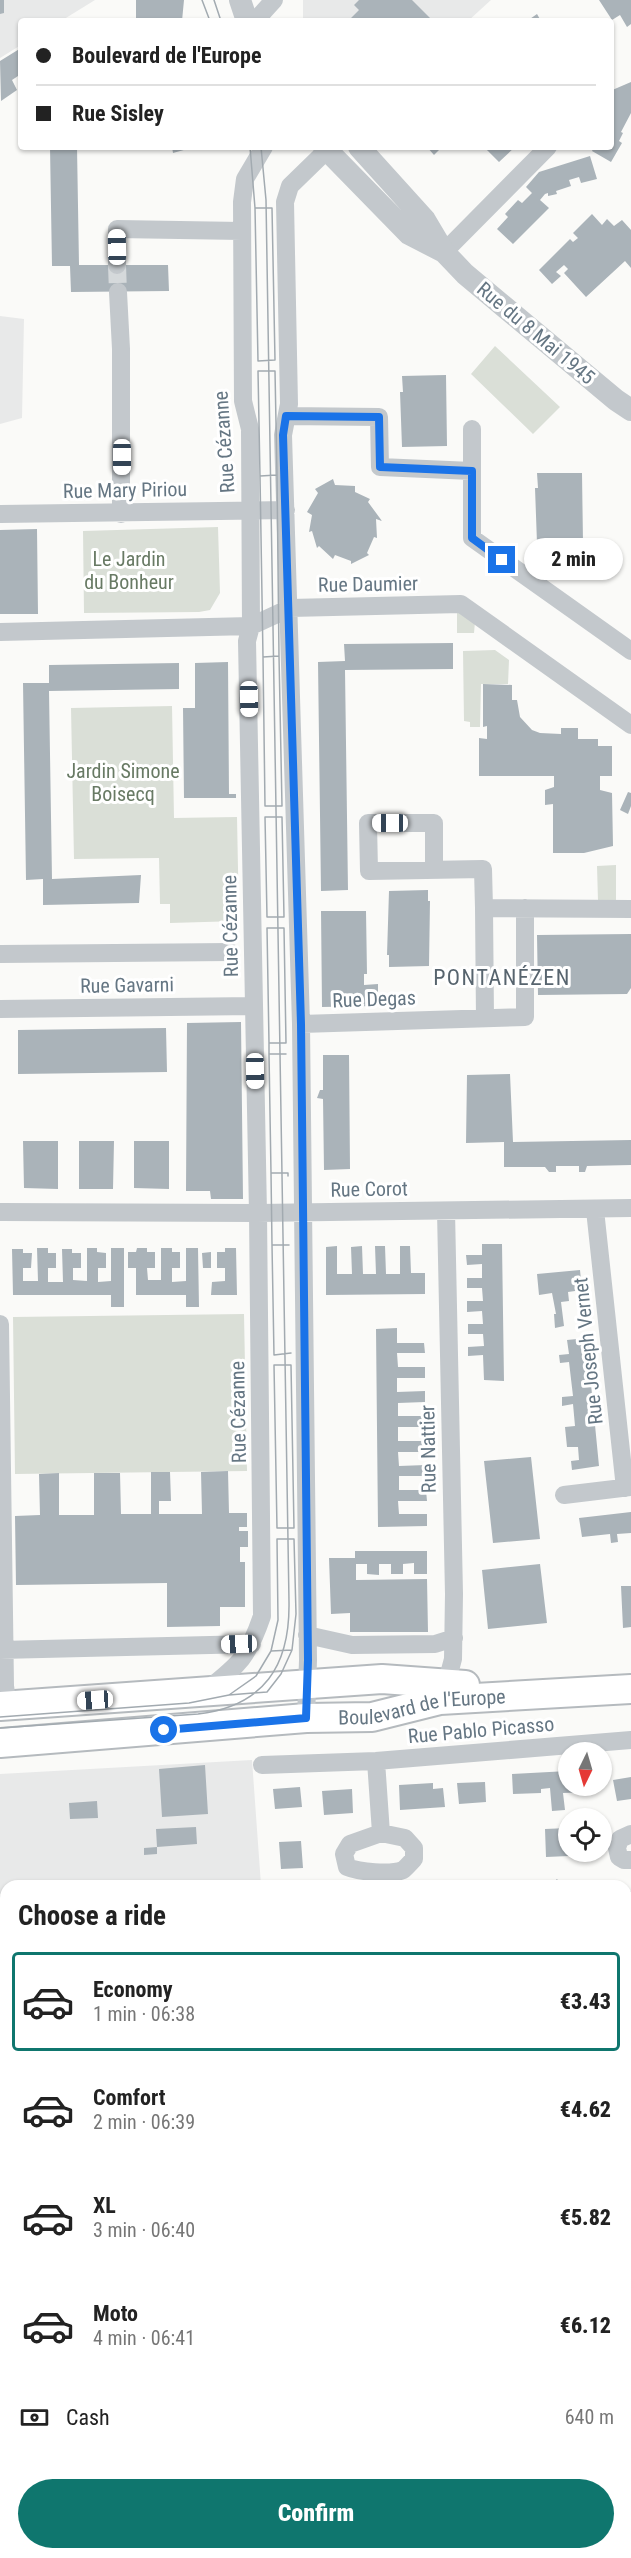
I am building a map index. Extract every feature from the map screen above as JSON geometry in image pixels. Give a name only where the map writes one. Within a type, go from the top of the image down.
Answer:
[{"type":"main road","name":"Boulevard de l'Europe","points":[[4,1706],[382,1679],[447,1685],[631,1671]]},
{"type":"main road","name":"Boulevard de l'Europe","points":[[0,1743],[306,1718],[372,1717],[440,1700],[631,1689]]},
{"type":"street","points":[[240,0],[246,18]]},
{"type":"street","points":[[258,18],[274,0]]},
{"type":"street","name":"Rue Cézanne","points":[[207,1690],[236,1667],[252,1644],[262,1616],[258,1213],[247,640],[251,626],[250,429],[243,400],[242,231],[244,179],[262,150]]},
{"type":"street","points":[[306,1718],[301,1024],[283,435],[289,404],[285,202],[290,186],[323,150]]},
{"type":"street","name":"Rue du 8 Mai 1945","points":[[327,150],[409,234],[444,252]]},
{"type":"street","name":"Rue du 8 Mai 1945","points":[[362,150],[425,220],[444,252],[465,274],[631,410]]},
{"type":"street","points":[[444,252],[545,150]]},
{"type":"street","points":[[117,265],[117,229],[242,231]]},
{"type":"street","points":[[118,292],[121,349],[121,514]]},
{"type":"street","points":[[286,416],[379,417],[380,467],[472,471]]},
{"type":"street","points":[[472,429],[472,538],[631,651]]},
{"type":"street","name":"Rue Mary Piriou","points":[[0,514],[286,510]]},
{"type":"street","name":"Rue Daumier","points":[[0,632],[251,626],[290,608],[461,604],[631,725]]},
{"type":"street","points":[[434,869],[483,869],[485,1018]]},
{"type":"street","points":[[484,908],[631,909]]},
{"type":"street","name":"Rue Degas","points":[[301,1024],[525,1017],[525,908]]},
{"type":"street","name":"Rue Gavarni","points":[[0,954],[230,952]]},
{"type":"street","name":"Rue Gavarni","points":[[0,1009],[254,1006]]},
{"type":"street","name":"Rue Corot","points":[[0,1212],[258,1213],[631,1208]]},
{"type":"street","name":"Rue Joseph Vernet","points":[[595,1210],[628,1487]]},
{"type":"street","name":"Rue Nattier","points":[[446,1211],[454,1638],[453,1659],[447,1685]]},
{"type":"street","points":[[0,1323],[4,1706]]},
{"type":"street","points":[[564,1495],[628,1487]]},
{"type":"street","points":[[307,1635],[352,1645],[435,1644],[454,1638]]},
{"type":"street","points":[[3,1650],[252,1644]]},
{"type":"street","name":"Rue Pablo Picasso","points":[[262,1766],[376,1761],[631,1740]]},
{"type":"street","points":[[376,1761],[381,1833]]},
{"type":"street","points":[[631,1834],[620,1839],[617,1848],[619,1857],[631,1860]]},
{"type":"shaded area","points":[[0,0],[95,0],[66,18],[18,18],[18,47],[0,58]]},
{"type":"shaded area","points":[[303,0],[491,0],[471,18],[303,18]]},
{"type":"shaded area","points":[[0,316],[24,319],[22,418],[0,424]]},
{"type":"shaded area","points":[[252,1760],[261,1880],[0,1880],[0,1774]]},
{"type":"green space","points":[[495,346],[560,407],[533,434],[471,374]]},
{"type":"green space","name":"Le Jardin du Bonheur","points":[[218,527],[220,593],[210,610],[84,613],[83,531]]},
{"type":"green space","points":[[457,611],[475,622],[474,633],[457,633]]},
{"type":"green space","points":[[495,650],[509,660],[508,684],[481,684],[480,727],[470,727],[470,722],[464,721],[463,651]]},
{"type":"green space","name":"Jardin Simone Boisecq","points":[[172,706],[174,818],[237,817],[239,921],[170,923],[170,904],[160,904],[159,858],[74,859],[71,708]]},
{"type":"green space","points":[[616,865],[616,901],[598,901],[597,866]]},
{"type":"green space","points":[[244,1314],[247,1471],[15,1474],[13,1317]]},
{"type":"building","points":[[0,0],[4,0],[4,13],[0,14]]},
{"type":"building","points":[[136,0],[184,0],[182,18],[136,18]]},
{"type":"building","points":[[359,0],[412,0],[430,18],[351,18],[359,10],[354,5]]},
{"type":"building","points":[[599,0],[631,0],[631,24],[627,27],[620,15],[611,18]]},
{"type":"building","points":[[18,50],[18,76],[12,80],[17,90],[1,101],[0,61]]},
{"type":"building","points":[[631,82],[631,113],[621,132],[623,133],[619,141],[622,143],[611,162],[592,151],[614,150],[614,89]]},
{"type":"building","points":[[50,150],[77,150],[79,265],[168,265],[169,291],[71,292],[70,266],[52,266]]},
{"type":"building","points":[[430,150],[439,150],[434,155]]},
{"type":"building","points":[[487,150],[512,150],[499,162]]},
{"type":"building","points":[[590,156],[597,179],[581,183],[579,177],[569,180],[571,186],[556,191],[557,194],[548,196],[548,193],[545,194],[540,200],[549,208],[513,244],[497,229],[508,217],[505,214],[518,200],[522,203],[532,193],[526,187],[539,172]]},
{"type":"building","points":[[592,214],[602,225],[607,219],[614,226],[622,220],[631,230],[631,268],[625,261],[586,297],[564,273],[568,269],[564,265],[556,272],[561,276],[552,284],[539,270],[570,239],[573,242],[578,238],[573,233]]},
{"type":"building","points":[[446,375],[447,446],[402,447],[400,392],[403,392],[402,376]]},
{"type":"building","points":[[537,473],[582,473],[583,543],[537,543],[535,488],[538,488]]},
{"type":"building","points":[[333,479],[335,485],[355,486],[355,492],[370,499],[368,502],[382,521],[376,519],[377,538],[374,537],[367,553],[369,555],[351,564],[351,561],[335,555],[333,559],[319,546],[317,548],[312,531],[309,532],[312,515],[307,512],[318,493],[315,489]]},
{"type":"building","points":[[37,529],[38,614],[0,614],[0,530]]},
{"type":"building","points":[[453,643],[453,669],[345,670],[348,890],[321,891],[318,662],[345,661],[344,644]]},
{"type":"building","points":[[228,662],[229,794],[236,794],[236,798],[184,798],[183,708],[195,708],[195,663]]},
{"type":"building","points":[[179,663],[179,689],[49,691],[52,879],[141,875],[139,903],[43,905],[43,879],[26,880],[23,683],[49,683],[49,665]]},
{"type":"building","points":[[483,684],[512,685],[512,700],[517,700],[520,717],[532,730],[540,733],[561,734],[561,728],[578,728],[578,739],[598,739],[598,746],[612,746],[612,776],[600,776],[600,790],[612,793],[613,846],[584,853],[553,853],[553,804],[545,805],[545,790],[554,787],[554,776],[479,776],[479,738],[487,739],[487,726],[483,727]]},
{"type":"building","points":[[628,792],[631,793],[631,806],[628,814],[620,810]]},
{"type":"building","points":[[428,890],[428,901],[430,901],[429,966],[389,967],[389,955],[387,955],[389,891]]},
{"type":"building","points":[[321,911],[366,911],[367,974],[364,974],[364,985],[378,984],[378,1006],[322,1007]]},
{"type":"building","points":[[631,934],[631,988],[627,994],[538,995],[537,935]]},
{"type":"building","points":[[389,996],[400,996],[400,1006],[389,1006]]},
{"type":"building","points":[[241,1022],[243,1199],[211,1199],[210,1191],[186,1191],[187,1023]]},
{"type":"building","points":[[166,1028],[167,1072],[18,1074],[18,1030]]},
{"type":"building","points":[[323,1055],[349,1055],[350,1169],[324,1170],[323,1099],[317,1098],[320,1090],[323,1090]]},
{"type":"building","points":[[510,1074],[513,1142],[631,1140],[631,1165],[587,1166],[585,1172],[579,1172],[579,1166],[556,1166],[556,1172],[549,1172],[545,1167],[504,1167],[504,1142],[466,1143],[467,1075]]},
{"type":"building","points":[[23,1141],[58,1141],[58,1189],[24,1188]]},
{"type":"building","points":[[79,1141],[114,1141],[113,1189],[79,1189]]},
{"type":"building","points":[[134,1141],[169,1141],[169,1189],[134,1188]]},
{"type":"building","points":[[482,1244],[502,1244],[504,1381],[484,1380],[483,1355],[468,1356],[468,1347],[484,1346],[483,1334],[468,1334],[468,1324],[483,1324],[482,1311],[467,1312],[467,1301],[483,1301],[482,1288],[467,1288],[467,1278],[482,1278],[482,1264],[467,1265],[466,1255],[482,1255]]},
{"type":"building","points":[[337,1246],[337,1274],[352,1274],[351,1247],[362,1246],[363,1274],[376,1274],[375,1246],[385,1246],[386,1274],[400,1274],[400,1246],[410,1246],[411,1273],[425,1273],[425,1294],[326,1295],[326,1247]]},
{"type":"building","points":[[37,1248],[48,1248],[48,1253],[56,1253],[56,1268],[48,1268],[48,1282],[63,1282],[62,1249],[72,1249],[72,1253],[81,1253],[81,1268],[73,1268],[73,1280],[87,1281],[87,1248],[97,1248],[97,1252],[106,1253],[106,1268],[98,1268],[98,1282],[111,1281],[111,1248],[124,1248],[124,1307],[111,1307],[111,1295],[13,1295],[12,1249],[23,1249],[23,1253],[32,1253],[31,1268],[23,1268],[23,1281],[38,1281]]},
{"type":"building","points":[[137,1248],[147,1248],[147,1252],[155,1252],[155,1268],[147,1268],[148,1280],[161,1280],[161,1248],[172,1248],[172,1252],[180,1252],[180,1268],[172,1268],[172,1282],[186,1281],[186,1248],[198,1248],[199,1307],[186,1307],[186,1295],[136,1295],[136,1268],[128,1268],[128,1252],[136,1252]]},
{"type":"building","points":[[225,1248],[236,1248],[237,1295],[211,1295],[212,1282],[225,1281],[225,1268],[217,1268],[217,1252],[225,1252]]},
{"type":"building","points":[[211,1252],[211,1268],[203,1268],[202,1253]]},
{"type":"building","points":[[580,1270],[582,1290],[568,1292],[569,1301],[561,1302],[564,1326],[555,1328],[554,1314],[556,1314],[552,1293],[539,1295],[537,1274]]},
{"type":"building","points":[[397,1328],[397,1343],[424,1343],[425,1353],[397,1353],[398,1367],[425,1367],[425,1378],[397,1378],[397,1392],[425,1391],[425,1402],[398,1403],[398,1416],[426,1416],[426,1427],[398,1427],[398,1441],[426,1441],[426,1452],[398,1452],[399,1466],[426,1465],[426,1476],[399,1476],[399,1490],[426,1490],[427,1501],[398,1501],[399,1514],[427,1514],[427,1526],[378,1527],[376,1329]]},
{"type":"building","points":[[587,1338],[590,1369],[594,1369],[594,1373],[590,1374],[599,1466],[572,1470],[571,1461],[579,1460],[578,1447],[567,1447],[565,1427],[575,1426],[573,1404],[562,1406],[562,1397],[573,1396],[569,1362],[560,1363],[559,1355],[569,1354],[567,1340]]},
{"type":"building","points":[[531,1457],[540,1539],[493,1543],[484,1461]]},
{"type":"building","points":[[228,1471],[229,1513],[247,1513],[247,1527],[239,1527],[239,1531],[248,1531],[248,1547],[240,1547],[240,1562],[245,1562],[245,1607],[220,1607],[220,1626],[167,1627],[167,1583],[16,1585],[15,1516],[40,1515],[39,1474],[59,1473],[59,1515],[94,1515],[94,1473],[120,1473],[121,1514],[151,1514],[151,1472],[170,1472],[171,1501],[159,1501],[159,1514],[202,1514],[201,1472]]},
{"type":"building","points":[[631,1512],[631,1533],[617,1534],[618,1542],[611,1543],[610,1534],[582,1537],[579,1518]]},
{"type":"building","points":[[355,1551],[427,1551],[427,1574],[414,1574],[414,1563],[403,1564],[403,1574],[391,1574],[391,1564],[379,1564],[379,1575],[367,1574],[367,1564],[356,1564],[356,1580],[427,1579],[428,1632],[350,1632],[350,1613],[331,1614],[329,1558],[355,1558]]},
{"type":"building","points":[[540,1564],[547,1623],[488,1629],[482,1570]]},
{"type":"building","points":[[621,1586],[631,1586],[631,1627],[623,1628]]},
{"type":"building","points":[[205,1765],[208,1814],[162,1817],[159,1769]]},
{"type":"building","points":[[558,1772],[558,1796],[563,1796],[565,1808],[552,1811],[550,1788],[541,1789],[541,1793],[513,1794],[512,1774]]},
{"type":"building","points":[[631,1777],[631,1799],[617,1801],[613,1780]]},
{"type":"building","points":[[485,1782],[486,1802],[459,1804],[457,1783]]},
{"type":"building","points":[[433,1783],[433,1789],[443,1788],[445,1807],[400,1810],[399,1785]]},
{"type":"building","points":[[300,1787],[302,1807],[275,1809],[273,1789]]},
{"type":"building","points":[[352,1789],[353,1813],[324,1815],[322,1791]]},
{"type":"building","points":[[97,1801],[98,1818],[70,1819],[69,1803]]},
{"type":"building","points":[[196,1827],[197,1844],[157,1847],[156,1829]]},
{"type":"building","points":[[558,1828],[558,1856],[546,1857],[545,1829]]},
{"type":"building","points":[[301,1841],[303,1868],[281,1869],[279,1842]]},
{"type":"building","points":[[157,1847],[157,1854],[144,1855],[144,1848]]},
{"type":"tunnel","points":[[117,265],[118,292]]},
{"type":"tram line","points":[[202,0],[209,18]]},
{"type":"tram line","points":[[214,0],[220,18]]},
{"type":"tram line","points":[[250,150],[255,208],[261,208]]},
{"type":"tram line","points":[[0,1728],[198,1714],[221,1710],[256,1692],[269,1679],[278,1663],[288,1625],[266,200],[261,150]]},
{"type":"tram line","points":[[255,208],[272,208],[275,360],[258,361],[255,208]]},
{"type":"tram line","points":[[258,371],[275,371],[277,475],[260,476],[258,371]]},
{"type":"tram line","points":[[277,475],[279,656],[263,657],[260,476],[277,475]]},
{"type":"tram line","points":[[279,656],[282,806],[265,806],[263,657],[279,656]]},
{"type":"tram line","points":[[265,817],[282,817],[284,917],[267,917],[265,817]]},
{"type":"tram line","points":[[267,928],[284,928],[286,1043],[269,1043],[267,928]]},
{"type":"tram line","points":[[286,1043],[269,1043],[269,1054],[286,1054]]},
{"type":"tram line","points":[[280,1173],[271,1173],[269,1054],[286,1054]]},
{"type":"tram line","points":[[288,1176],[288,1173],[271,1173],[272,1245],[289,1245]]},
{"type":"tram line","points":[[289,1245],[272,1245],[274,1355],[291,1353]]},
{"type":"tram line","points":[[274,1365],[291,1365],[294,1528],[277,1528],[274,1365]]},
{"type":"tram line","points":[[277,1539],[294,1539],[296,1614],[292,1650],[271,1651],[278,1620],[277,1539]]},
{"type":"tram line","points":[[292,1650],[281,1674],[267,1692],[229,1695],[256,1676],[271,1651],[292,1650]]},
{"type":"tram line","points":[[0,1717],[189,1703],[253,1693]]},
{"type":"district","name":"PONTANÉZEN","points":[[502,977]]},
{"type":"route","points":[[164,1730],[306,1718],[308,1660],[301,1024],[283,435],[286,416],[379,417],[380,467],[472,471],[472,538],[502,560]]}]
